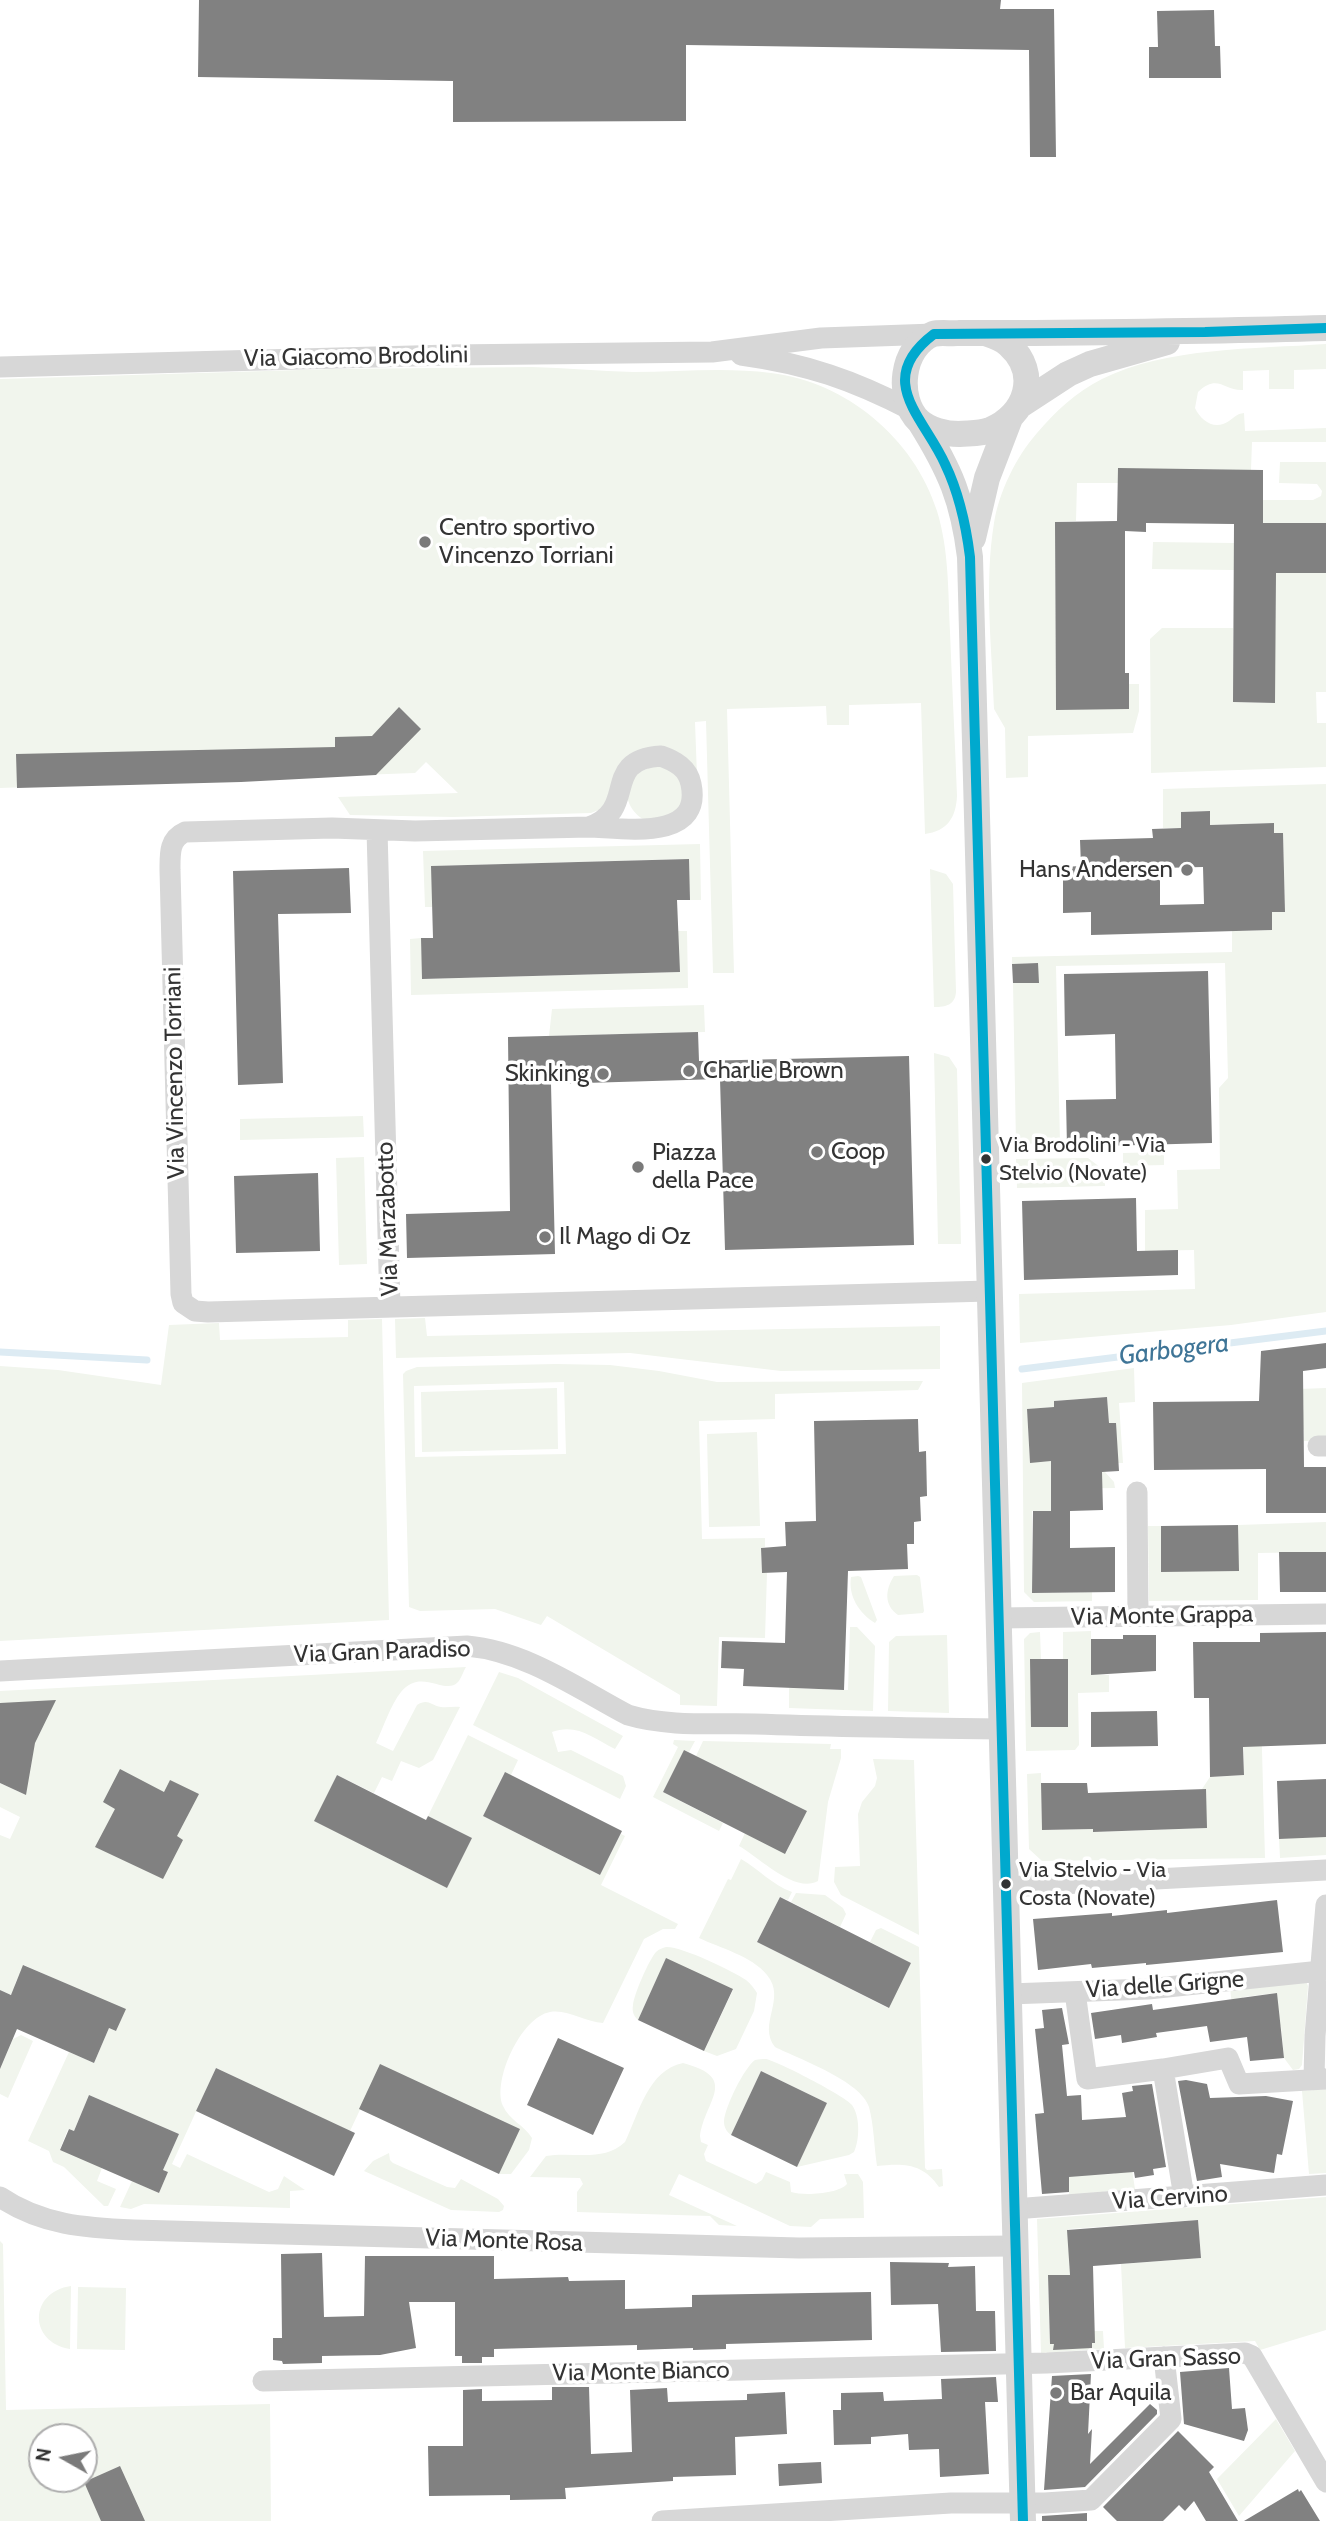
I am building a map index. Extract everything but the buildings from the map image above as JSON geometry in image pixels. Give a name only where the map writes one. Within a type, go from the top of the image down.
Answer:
[{"type":"street","points":[[1022,2512],[970,557],[961,503],[944,460],[905,393],[904,382],[911,357],[920,343],[933,334],[1205,332],[1326,327]]},
{"type":"street","points":[[916,416],[940,432],[977,433],[990,430],[1068,374],[1090,364],[1205,332]]},
{"type":"street","points":[[970,557],[987,478],[1016,411],[1026,379],[1020,358],[1009,344],[985,333]]},
{"type":"street","name":"Via Giacomo Brodolini","points":[[0,367],[450,355],[712,352],[821,338],[933,334]]},
{"type":"street","name":"Via Giacomo Brodolini","points":[[712,352],[786,361],[824,372],[871,389],[916,416]]},
{"type":"street","points":[[377,830],[663,828],[684,816],[692,792],[690,779],[683,768],[673,760],[661,756],[636,762],[626,771],[621,782],[614,811],[600,823],[589,827]]},
{"type":"street","name":"Via Vincenzo Torriani","points":[[377,830],[332,828],[185,832],[173,841],[170,870],[179,1218],[182,1298],[187,1307],[195,1311],[390,1307]]},
{"type":"street","name":"Via Marzabotto","points":[[377,830],[390,1307],[989,1291]]},
{"type":"street","points":[[1137,1492],[1138,1616]]},
{"type":"street","name":"Via Monte Grappa","points":[[998,1618],[1326,1614]]},
{"type":"street","name":"Via Gran Paradiso","points":[[0,1671],[467,1646],[498,1650],[530,1663],[628,1715],[641,1719],[688,1723],[1001,1729]]},
{"type":"street","points":[[1005,1887],[1326,1870]]},
{"type":"street","points":[[1075,1992],[1087,2079],[1228,2058],[1239,2084],[1320,2079],[1315,2036],[1326,1905]]},
{"type":"street","name":"Via delle Grigne","points":[[1009,1994],[1148,1989],[1321,1971]]},
{"type":"street","points":[[1163,2068],[1184,2197]]},
{"type":"street","name":"Via Cervino","points":[[1014,2209],[1326,2185]]},
{"type":"street","name":"Via Monte Rosa","points":[[0,2197],[48,2221],[84,2228],[122,2230],[778,2248],[1015,2246]]},
{"type":"street","name":"Via Gran Sasso","points":[[1018,2363],[1232,2353],[1251,2355],[1326,2482]]},
{"type":"street","points":[[662,2521],[951,2503],[1022,2512],[1091,2500],[1169,2422],[1171,2416],[1164,2357]]},
{"type":"street","name":"Via Monte Bianco","points":[[263,2381],[1018,2363]]},
{"type":"shaded area","points":[[1326,344],[1326,369],[1294,370],[1294,389],[1269,389],[1269,370],[1243,371],[1243,390],[1216,383],[1205,386],[1198,392],[1195,408],[1201,417],[1214,425],[1224,424],[1244,413],[1245,431],[1326,428],[1326,442],[1252,442],[1251,470],[1118,469],[1118,483],[1077,483],[1076,521],[1055,522],[1056,709],[1129,709],[1129,684],[1139,684],[1139,711],[1133,733],[1028,736],[1028,777],[1006,778],[1005,728],[994,709],[990,616],[991,546],[996,511],[1004,487],[1029,442],[1075,396],[1092,384],[1127,369],[1154,361],[1212,351]]},
{"type":"shaded area","name":"Centro sportivo Vincenzo Torriani","points":[[532,367],[633,372],[719,370],[771,373],[825,388],[850,401],[874,418],[894,438],[912,460],[926,484],[937,511],[946,556],[957,796],[955,811],[945,826],[925,834],[921,703],[849,705],[849,725],[827,725],[826,706],[727,709],[734,973],[713,973],[706,721],[695,722],[697,776],[662,749],[612,793],[601,809],[591,813],[453,817],[350,815],[338,797],[458,793],[426,762],[415,773],[0,788],[0,379],[333,369]]},
{"type":"shaded area","points":[[1280,462],[1326,462],[1326,523],[1263,523],[1263,500],[1313,500],[1321,496],[1322,491],[1317,484],[1279,483]]},
{"type":"shaded area","points":[[1153,542],[1234,543],[1234,570],[1152,569]]},
{"type":"shaded area","points":[[1276,573],[1326,573],[1326,692],[1316,692],[1317,723],[1326,723],[1326,767],[1151,773],[1150,639],[1162,628],[1233,628],[1233,702],[1274,703]]},
{"type":"shaded area","points":[[660,763],[678,773],[685,792],[679,811],[658,820],[646,820],[637,815],[631,806],[627,790],[633,775]]},
{"type":"shaded area","points":[[1326,784],[1326,1312],[1231,1325],[1020,1343],[1019,1294],[1195,1289],[1194,1250],[1145,1251],[1145,1210],[1178,1209],[1177,1170],[1220,1169],[1219,1088],[1228,1078],[1225,963],[1056,966],[1060,1143],[1016,1144],[1013,983],[1038,983],[1038,963],[1012,964],[1012,957],[1232,952],[1232,931],[1272,930],[1272,912],[1285,912],[1283,833],[1274,833],[1274,823],[1210,825],[1209,811],[1181,812],[1181,828],[1163,828],[1163,789]]},
{"type":"shaded area","points":[[700,844],[701,900],[690,900],[688,859],[432,866],[432,907],[425,907],[423,851]]},
{"type":"shaded area","points":[[930,869],[946,874],[953,884],[956,992],[952,1002],[938,1007],[934,1007]]},
{"type":"shaded area","points":[[678,931],[687,931],[688,988],[411,995],[410,939],[421,938],[423,979],[679,972]]},
{"type":"shaded area","points":[[704,1005],[705,1032],[549,1036],[552,1009]]},
{"type":"shaded area","points":[[934,1053],[949,1057],[957,1069],[961,1244],[938,1244]]},
{"type":"shaded area","points":[[363,1116],[364,1137],[240,1140],[240,1119]]},
{"type":"shaded area","points":[[1164,1152],[1164,1165],[1123,1166],[1123,1153]]},
{"type":"shaded area","points":[[364,1157],[367,1264],[339,1265],[336,1158]]},
{"type":"shaded area","points":[[1088,1158],[1105,1171],[1105,1186],[1017,1188],[1016,1159]]},
{"type":"shaded area","points":[[425,1318],[427,1336],[940,1326],[940,1369],[781,1371],[630,1353],[396,1358],[395,1319]]},
{"type":"shaded area","points":[[382,1319],[389,1620],[0,1641],[0,1366],[58,1370],[161,1385],[169,1325],[219,1323],[220,1340],[348,1337],[348,1320]]},
{"type":"shaded area","points":[[610,1365],[717,1382],[923,1381],[918,1390],[775,1394],[775,1419],[699,1421],[702,1539],[765,1538],[765,1547],[761,1548],[762,1572],[767,1573],[765,1638],[719,1637],[717,1706],[680,1705],[680,1695],[547,1616],[541,1625],[495,1609],[420,1611],[409,1607],[403,1374],[417,1367]],"holes":[[[564,1382],[566,1454],[415,1457],[414,1386]]]},
{"type":"shaded area","points":[[1134,1368],[1135,1402],[1119,1403],[1123,1463],[1118,1463],[1109,1423],[1107,1397],[1054,1401],[1054,1407],[1027,1409],[1030,1462],[1067,1460],[1068,1474],[1105,1472],[1114,1482],[1115,1488],[1051,1489],[1051,1511],[1032,1511],[1032,1593],[1092,1592],[1092,1601],[1034,1602],[1024,1592],[1022,1383]]},
{"type":"shaded area","points":[[557,1388],[558,1449],[422,1452],[421,1392]]},
{"type":"shaded area","points":[[1326,1388],[1326,1441],[1304,1441],[1304,1430],[1300,1429],[1303,1404],[1299,1389]]},
{"type":"shaded area","points":[[757,1432],[760,1526],[709,1527],[707,1434]]},
{"type":"shaded area","points":[[1326,1522],[1326,1552],[1258,1553],[1258,1600],[1149,1601],[1148,1526],[1161,1526],[1161,1571],[1238,1571],[1238,1525]]},
{"type":"shaded area","points":[[894,1576],[920,1577],[924,1611],[898,1615],[888,1602],[891,1581]]},
{"type":"shaded area","points":[[851,1577],[861,1577],[877,1620],[875,1623],[864,1614],[853,1597]]},
{"type":"shaded area","points":[[850,1627],[857,1627],[875,1646],[873,1711],[789,1708],[789,1688],[848,1690]]},
{"type":"shaded area","points":[[1091,1631],[1091,1674],[1109,1675],[1109,1692],[1078,1693],[1079,1745],[1075,1750],[1026,1751],[1024,1639],[1030,1633],[1040,1632],[1041,1659],[1030,1659],[1068,1727],[1068,1659],[1063,1659],[1063,1632]]},
{"type":"shaded area","points":[[947,1635],[949,1713],[888,1711],[889,1642],[896,1636]]},
{"type":"shaded area","points":[[466,1667],[459,1681],[453,1685],[417,1682],[409,1685],[394,1703],[376,1743],[393,1751],[417,1705],[421,1703],[460,1707],[433,1760],[419,1768],[401,1761],[392,1781],[382,1777],[374,1793],[337,1775],[315,1821],[447,1888],[472,1838],[428,1816],[468,1735],[518,1760],[511,1775],[504,1773],[483,1816],[600,1875],[621,1834],[625,1836],[601,1885],[678,1924],[675,1929],[663,1929],[644,1939],[603,2023],[563,2012],[550,2012],[539,2016],[519,2037],[505,2067],[501,2095],[506,2111],[532,2138],[529,2150],[511,2174],[499,2174],[519,2129],[381,2065],[350,2131],[216,2068],[172,2164],[180,2168],[187,2154],[269,2192],[278,2189],[284,2176],[305,2190],[290,2191],[290,2208],[144,2204],[131,2209],[120,2207],[132,2181],[159,2193],[168,2172],[163,2170],[179,2134],[89,2095],[74,2131],[68,2129],[60,2149],[102,2168],[97,2181],[116,2189],[108,2206],[104,2206],[64,2167],[53,2162],[49,2151],[28,2141],[69,2052],[94,2063],[109,2028],[116,2031],[125,2010],[24,1965],[15,1984],[19,1994],[0,1990],[0,1835],[10,1839],[20,1817],[0,1807],[0,1783],[26,1795],[0,1703],[0,1691]]},
{"type":"shaded area","points":[[499,1672],[518,1678],[623,1736],[615,1749],[577,1731],[569,1729],[552,1732],[558,1752],[571,1750],[623,1776],[626,1786],[620,1799],[473,1725]]},
{"type":"shaded area","points":[[1261,1715],[1265,1858],[1042,1861],[1029,1849],[1027,1774],[1041,1773],[1042,1830],[1093,1829],[1094,1832],[1206,1828],[1206,1790],[1202,1789],[1210,1777],[1244,1775],[1243,1716]]},
{"type":"shaded area","points":[[674,1740],[695,1741],[689,1752],[684,1750],[663,1792],[723,1823],[719,1831],[653,1797],[678,1747],[673,1744]]},
{"type":"shaded area","points":[[703,1741],[831,1744],[830,1749],[841,1749],[841,1758],[828,1802],[818,1881],[809,1884],[788,1879],[739,1846],[745,1833],[786,1853],[806,1811],[696,1756]]},
{"type":"shaded area","points":[[873,1759],[914,1760],[919,1935],[841,1895],[834,1882],[835,1867],[860,1866],[858,1814],[862,1802],[875,1786],[877,1778]]},
{"type":"shaded area","points":[[1326,1836],[1326,1855],[1280,1858],[1279,1839]]},
{"type":"shaded area","points":[[741,1859],[792,1892],[788,1900],[780,1897],[757,1942],[888,2008],[911,1963],[870,1942],[876,1930],[881,1928],[919,1947],[925,2168],[942,2169],[943,2186],[939,2187],[926,2173],[912,2166],[877,2166],[871,2114],[864,2097],[842,2080],[775,2047],[769,2029],[774,1993],[767,1975],[744,1958],[699,1938]]},
{"type":"shaded area","points":[[796,1893],[825,1895],[843,1908],[846,1914],[840,1927],[791,1902]]},
{"type":"shaded area","points":[[666,1947],[683,1950],[719,1965],[746,1980],[755,1989],[757,1993],[754,2011],[736,2049],[717,2056],[704,2051],[733,1990],[666,1959],[638,2020],[635,2016],[633,2005],[642,1977],[656,1952]]},
{"type":"shaded area","points":[[1306,1981],[1308,1986],[1302,2065],[1293,2070],[1284,2058],[1281,2026],[1271,2027],[1277,1993],[1243,1997],[1244,2005],[1232,2006],[1230,1987]]},
{"type":"shaded area","points":[[21,2035],[33,2041],[8,2098],[0,2094],[0,2059],[4,2060],[13,2039]]},
{"type":"shaded area","points":[[766,2059],[783,2066],[825,2087],[852,2105],[857,2115],[858,2128],[854,2152],[797,2167],[827,2103],[761,2071],[731,2135],[724,2123],[725,2115],[736,2088],[755,2060]]},
{"type":"shaded area","points":[[683,2063],[700,2069],[715,2083],[715,2092],[700,2136],[701,2142],[708,2145],[704,2154],[706,2161],[756,2184],[766,2172],[790,2182],[791,2192],[804,2194],[836,2190],[847,2184],[844,2174],[858,2174],[863,2182],[864,2218],[820,2219],[811,2227],[790,2226],[679,2174],[669,2195],[737,2226],[719,2225],[710,2216],[577,2212],[577,2192],[583,2184],[580,2178],[530,2177],[546,2156],[597,2154],[607,2152],[625,2142],[653,2083],[671,2067]]},
{"type":"shaded area","points":[[1326,2089],[1326,2173],[1309,2174],[1302,2091]]},
{"type":"shaded area","points":[[1081,2105],[1086,2175],[1114,2174],[1130,2157],[1135,2189],[1069,2195],[1069,2175]]},
{"type":"shaded area","points":[[389,2153],[393,2163],[447,2187],[455,2188],[461,2179],[498,2199],[504,2206],[503,2210],[451,2210],[364,2171],[373,2161]]},
{"type":"shaded area","points":[[1326,2197],[1326,2330],[1260,2350],[1255,2341],[1125,2348],[1121,2264],[1201,2258],[1198,2220],[1068,2229],[1070,2275],[1048,2276],[1050,2344],[1094,2343],[1094,2331],[1103,2331],[1104,2349],[1041,2353],[1037,2219]]},
{"type":"shaded area","points":[[0,2241],[3,2244],[6,2410],[270,2404],[271,2521],[0,2521]]},
{"type":"shaded area","points":[[71,2286],[70,2349],[56,2345],[47,2337],[41,2328],[39,2317],[47,2297],[57,2290]]},
{"type":"shaded area","points":[[78,2287],[126,2288],[125,2350],[77,2349]]},
{"type":"shaded area","points":[[1276,2419],[1295,2451],[1239,2516],[1217,2479]]},
{"type":"waterway","name":"Garbogera","points":[[1022,1369],[1326,1331]]},
{"type":"waterway","name":"Garbogera","points":[[0,1352],[147,1360]]},
{"type":"transit line","points":[[1023,2521],[970,557],[961,509],[950,475],[909,399],[905,383],[907,367],[916,351],[934,334],[1205,332],[1326,328]]},
{"type":"place","name":"Centro sportivo Vincenzo Torriani","points":[[425,542]]},
{"type":"place","name":"Hans Andersen","points":[[1187,870]]},
{"type":"place","name":"Charlie Brown","points":[[689,1071]]},
{"type":"place","name":"Skinking","points":[[603,1074]]},
{"type":"place","name":"Coop","points":[[817,1152]]},
{"type":"place","name":"Via Brodolini - Via Stelvio (Novate)","points":[[986,1159]]},
{"type":"place","name":"Piazza della Pace","points":[[638,1167]]},
{"type":"place","name":"Il Mago di Oz","points":[[545,1237]]},
{"type":"place","name":"Via Stelvio - Via Costa (Novate)","points":[[1006,1884]]},
{"type":"place","name":"Bar Aquila","points":[[1056,2393]]}]
